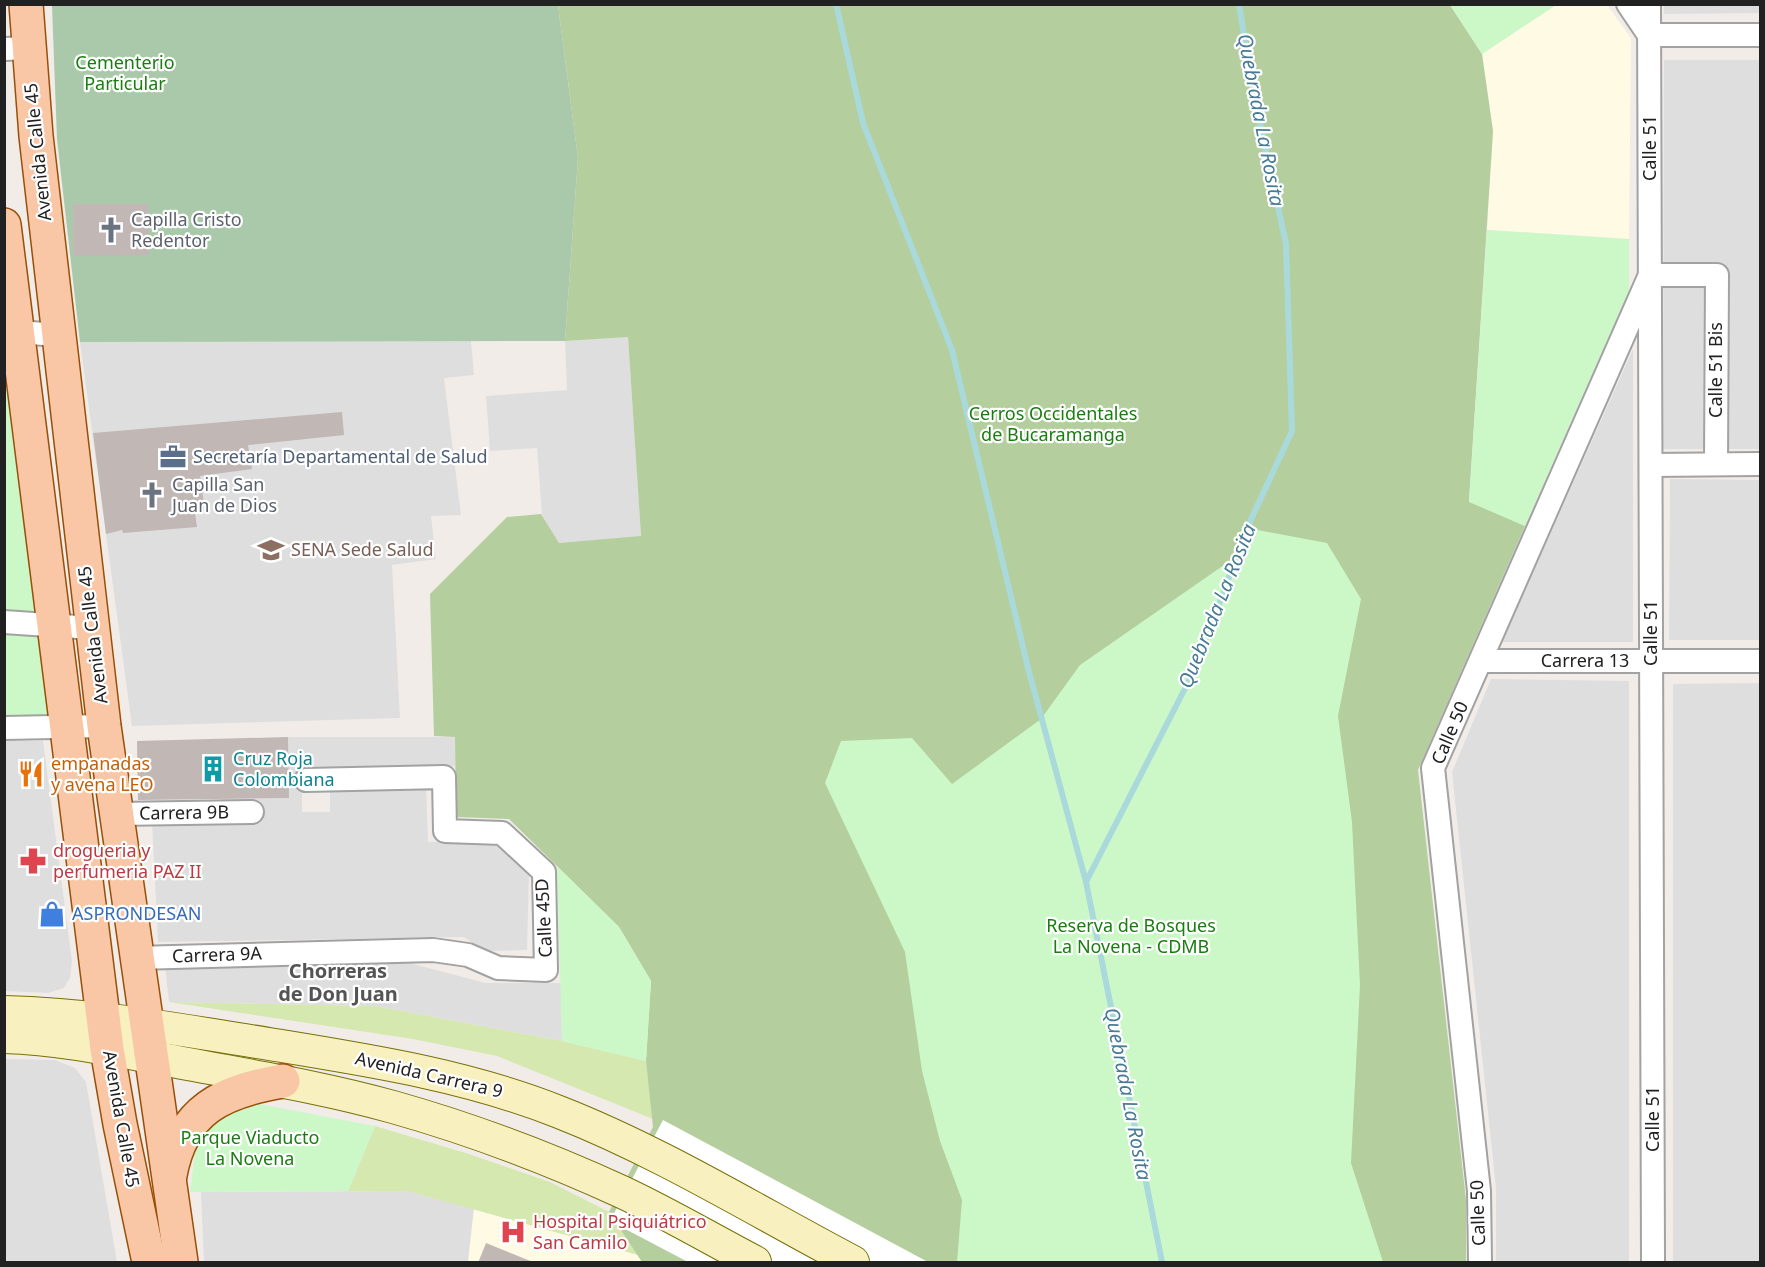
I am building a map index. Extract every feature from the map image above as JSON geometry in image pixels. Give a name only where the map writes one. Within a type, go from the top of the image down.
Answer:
[{"type":"main road","name":"Avenida Calle 45","points":[[26,4],[17,49],[58,335],[104,726],[181,1263]]},
{"type":"main road","name":"Avenida Calle 45","points":[[4,225],[11,331],[53,625],[106,1034],[120,1124],[149,1263]]},
{"type":"main road","name":"Avenida Carrera 9","points":[[4,1012],[58,1012],[150,1057],[283,1080],[393,1107],[452,1125],[520,1149],[625,1193],[755,1263]]},
{"type":"main road","name":"Avenida Carrera 9","points":[[4,1038],[106,1034],[145,1024],[324,1053],[464,1079],[559,1112],[646,1151],[853,1263]]},
{"type":"main road","points":[[169,1180],[177,1148],[194,1120],[205,1109],[237,1090],[283,1080]]},
{"type":"street","points":[[1628,4],[1649,35],[1761,35]]},
{"type":"street","name":"Calle 51","points":[[1649,4],[1653,1263]]},
{"type":"street","name":"Calle 51 Bis","points":[[1650,275],[1717,275],[1716,464]]},
{"type":"street","name":"Calle 50","points":[[1480,1263],[1479,1191],[1433,768],[1650,275]]},
{"type":"street","points":[[11,331],[58,335]]},
{"type":"street","points":[[1651,465],[1761,464]]},
{"type":"street","points":[[4,622],[92,628]]},
{"type":"street","name":"Carrera 13","points":[[1480,662],[1761,661]]},
{"type":"street","points":[[4,728],[104,726]]},
{"type":"street","name":"Calle 45D","points":[[306,780],[444,777],[445,831],[502,833],[544,872],[546,969]]},
{"type":"street","name":"Carrera 9B","points":[[116,814],[252,812]]},
{"type":"street","name":"Carrera 9A","points":[[136,958],[433,950],[468,955],[498,968],[546,969]]},
{"type":"shaded area","points":[[1556,5],[1607,5],[1631,38],[1629,239],[1487,230],[1493,131],[1482,54]]},
{"type":"shaded area","points":[[1664,5],[1760,5],[1760,13],[1664,14]]},
{"type":"shaded area","points":[[1664,60],[1760,60],[1760,449],[1663,449]]},
{"type":"shaded area","points":[[628,337],[641,537],[558,543],[542,515],[537,448],[490,451],[486,396],[567,390],[565,341]]},
{"type":"shaded area","points":[[471,341],[474,375],[444,378],[461,515],[431,516],[436,559],[392,565],[400,718],[132,726],[80,342]]},
{"type":"shaded area","points":[[1633,349],[1633,642],[1502,642]]},
{"type":"shaded area","points":[[1670,479],[1760,480],[1760,640],[1669,640]]},
{"type":"shaded area","points":[[1491,679],[1629,681],[1629,1262],[1496,1262],[1496,1188],[1452,772]]},
{"type":"shaded area","points":[[1760,683],[1760,1262],[1673,1262],[1673,684]]},
{"type":"shaded area","points":[[288,737],[455,737],[455,766],[302,767],[302,812],[330,812],[330,786],[426,786],[428,842],[492,841],[529,872],[527,950],[485,951],[464,937],[158,942],[151,801],[289,798]]},
{"type":"shaded area","points":[[4,741],[43,741],[72,961],[70,978],[64,988],[48,993],[5,991]]},
{"type":"shaded area","points":[[409,963],[486,983],[561,983],[562,1041],[375,1006],[169,1002],[165,967]]},
{"type":"shaded area","points":[[5,1059],[55,1060],[75,1068],[86,1082],[117,1262],[5,1262]]},
{"type":"shaded area","points":[[407,1191],[474,1209],[468,1262],[204,1262],[201,1192]]},
{"type":"shaded area","name":"Hospital Psiquiátrico San Camilo","points":[[474,1209],[638,1255],[642,1262],[468,1262]]},
{"type":"green space","name":"Cementerio Particular","points":[[60,4],[558,5],[578,158],[565,341],[80,342],[57,139],[52,6]]},
{"type":"green space","name":"Cerros Occidentales de Bucaramanga","points":[[558,5],[1450,5],[1482,54],[1493,131],[1469,501],[1525,526],[1418,770],[1466,1200],[1466,1262],[642,1262],[609,1212],[653,1127],[646,1061],[651,981],[619,927],[509,819],[456,817],[455,737],[434,736],[430,594],[507,517],[541,514],[559,543],[641,536],[628,337],[565,341],[578,158]]},
{"type":"green space","points":[[1450,5],[1556,5],[1482,54]]},
{"type":"green space","points":[[1487,230],[1629,239],[1629,290],[1525,526],[1469,502]]},
{"type":"green space","points":[[5,298],[53,718],[5,719]]},
{"type":"green space","name":"Reserva de Bosques La Novena - CDMB","points":[[1247,528],[1327,543],[1361,599],[1338,716],[1352,822],[1360,985],[1351,1163],[1383,1262],[957,1262],[962,1200],[940,1141],[922,1071],[905,952],[825,783],[841,741],[912,738],[952,784],[1041,719],[1080,665],[1237,556]]},
{"type":"green space","points":[[557,866],[619,927],[651,981],[646,1061],[562,1041]]},
{"type":"green space","points":[[169,1002],[375,1006],[562,1041],[646,1061],[653,1119],[497,1056],[413,1039]]},
{"type":"green space","name":"Parque Viaducto La Novena","points":[[254,1103],[375,1126],[348,1191],[190,1192],[196,1144],[214,1117]]},
{"type":"green space","points":[[375,1126],[469,1154],[550,1182],[609,1212],[638,1255],[407,1191],[348,1191]]},
{"type":"pier","points":[[663,1120],[928,1262],[688,1262],[610,1221]]},
{"type":"building","name":"Capilla Cristo Redentor","points":[[73,204],[148,204],[149,255],[73,256]]},
{"type":"building","name":"Secretaría Departamental de Salud","points":[[342,412],[344,435],[248,445],[252,469],[200,476],[205,511],[195,513],[197,527],[123,533],[122,530],[106,534],[93,433]]},
{"type":"building","name":"Cruz Roja Colombiana","points":[[288,737],[289,798],[138,800],[137,741]]},
{"type":"building","points":[[486,1243],[533,1262],[533,1263],[478,1263]]},
{"type":"waterway","points":[[836,4],[863,123],[952,350],[1028,668],[1086,882]]},
{"type":"waterway","name":"Quebrada La Rosita","points":[[1162,1262],[1086,882],[1196,667],[1247,528],[1292,431],[1286,244],[1251,81],[1239,4]]},
{"type":"place","name":"Capilla Cristo Redentor","points":[[111,230]]},
{"type":"place","name":"Secretaría Departamental de Salud","points":[[173,457]]},
{"type":"place","name":"Capilla San Juan de Dios","points":[[152,495]]},
{"type":"place","name":"SENA Sede Salud","points":[[271,550]]},
{"type":"place","name":"Cruz Roja Colombiana","points":[[213,769]]},
{"type":"place","name":"empanadas y avena LEO","points":[[31,774]]},
{"type":"place","name":"drogueria y perfumeria PAZ II","points":[[33,861]]},
{"type":"place","name":"ASPRONDESAN","points":[[52,914]]},
{"type":"place","name":"Hospital Psiquiátrico San Camilo","points":[[513,1232]]},
{"type":"district","name":"Chorreras de Don Juan","points":[[338,982]]}]
